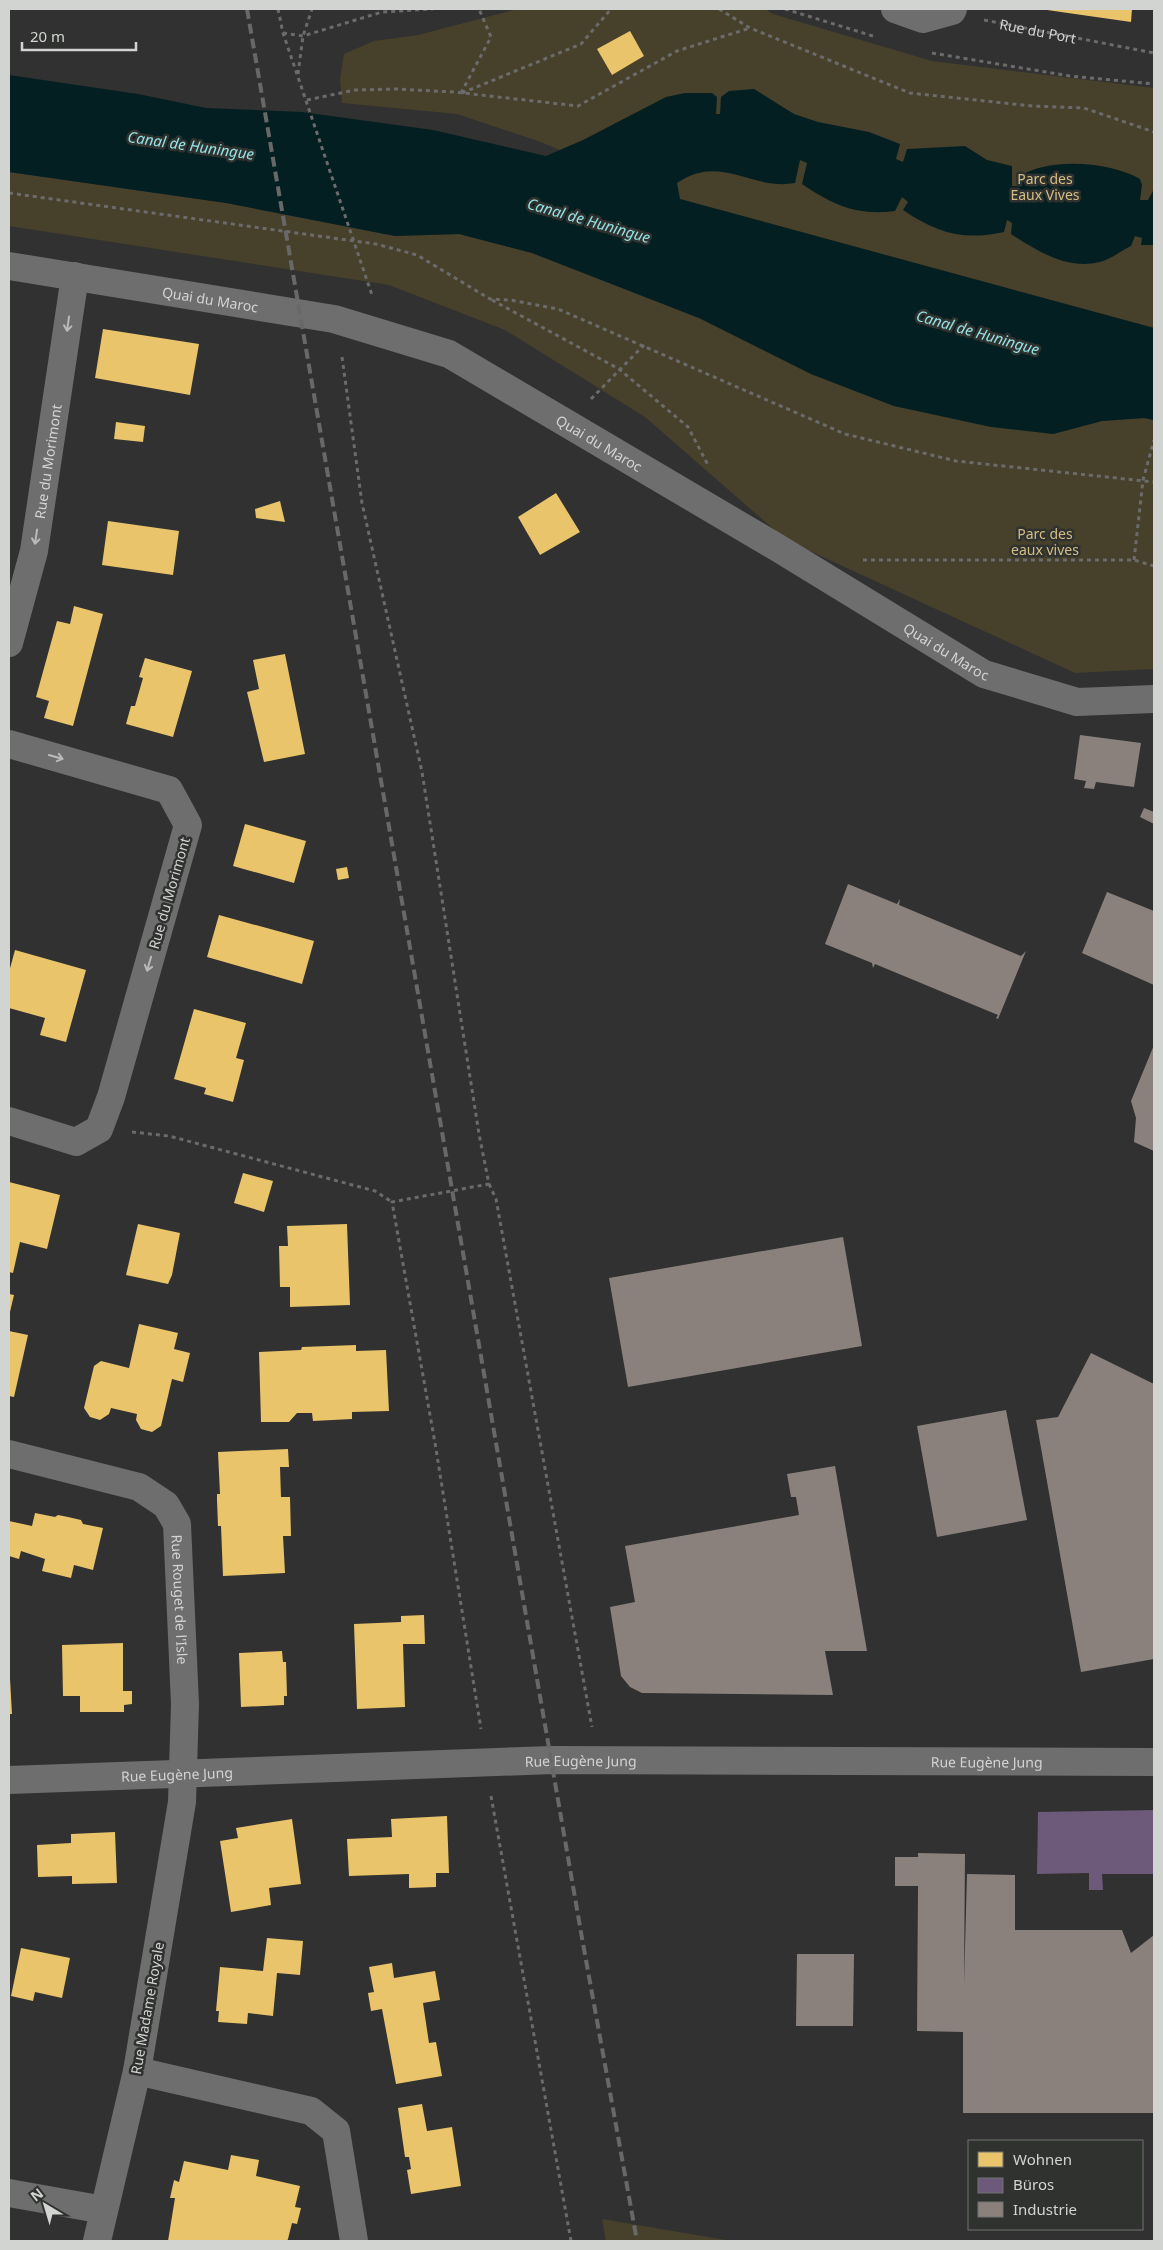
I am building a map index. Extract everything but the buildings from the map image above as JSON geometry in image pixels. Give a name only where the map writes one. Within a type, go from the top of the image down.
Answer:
[{"type":"street","points":[[895,9],[923,19],[953,10]]},
{"type":"street","name":"Quai du Maroc","points":[[9,266],[334,319],[449,354],[778,548],[984,674],[1077,702],[1154,699]]},
{"type":"street","name":"Rue du Morimont","points":[[9,643],[34,551],[75,276]]},
{"type":"street","name":"Rue du Morimont","points":[[9,744],[169,790],[188,826],[111,1097],[99,1129]]},
{"type":"street","points":[[9,1121],[76,1142],[99,1129]]},
{"type":"street","name":"Rue Rouget de l'Isle","points":[[9,1454],[139,1487],[166,1506],[177,1524],[185,1704],[184,1773]]},
{"type":"street","name":"Rue Eugène Jung","points":[[9,1780],[552,1760],[1154,1762]]},
{"type":"street","name":"Rue Madame Royale","points":[[97,2241],[138,2071],[182,1802],[184,1773]]},
{"type":"street","points":[[138,2071],[312,2111],[336,2131],[354,2241]]},
{"type":"street","points":[[9,2194],[104,2210]]},
{"type":"path","points":[[278,9],[283,33],[370,288]]},
{"type":"path","points":[[298,75],[303,36],[312,9]]},
{"type":"path","points":[[283,33],[303,36],[382,12],[433,9]]},
{"type":"path","points":[[461,93],[491,37],[479,9]]},
{"type":"path","points":[[461,93],[580,44],[611,9]]},
{"type":"path","points":[[719,9],[750,28],[828,62],[910,93],[1032,106],[1084,108],[1154,132]]},
{"type":"path","points":[[785,9],[875,36]]},
{"type":"path","name":"Rue du Port","points":[[953,10],[987,21],[1154,53]]},
{"type":"path","points":[[923,19],[911,47],[947,56],[1070,76],[1154,84]]},
{"type":"path","points":[[307,100],[354,90],[396,89],[461,93],[578,106],[677,51],[750,28]]},
{"type":"path","points":[[9,193],[376,244],[417,255],[490,299],[619,369],[688,427],[712,472]]},
{"type":"path","points":[[490,299],[510,300],[558,309],[845,434],[956,461],[1154,482]]},
{"type":"path","points":[[334,319],[340,346],[362,503],[422,772],[479,1134],[489,1184],[497,1209],[593,1735]]},
{"type":"path","points":[[591,399],[644,345]]},
{"type":"path","points":[[1134,560],[1143,480],[1154,442]]},
{"type":"path","points":[[860,560],[1134,560],[1154,566]]},
{"type":"path","points":[[99,1129],[169,1136],[375,1191],[392,1202],[489,1184]]},
{"type":"path","points":[[392,1202],[435,1443],[484,1744],[485,1763],[571,2241]]},
{"type":"green space","name":"Parc des Eaux Vives","points":[[518,9],[765,9],[773,14],[932,61],[1154,88],[1154,328],[679,199],[538,141],[457,114],[342,103],[340,79],[344,54],[374,41],[418,35]]},
{"type":"green space","name":"Parc des eaux vives","points":[[9,172],[226,203],[395,236],[459,234],[532,253],[699,318],[811,374],[894,406],[1053,434],[1102,421],[1144,418],[1154,420],[1154,669],[1075,673],[786,540],[645,417],[505,330],[389,285],[9,226]]},
{"type":"green space","points":[[602,2219],[732,2241],[606,2241]]},
{"type":"water","name":"Canal de Huningue","points":[[9,75],[138,94],[206,108],[302,112],[433,130],[546,156],[583,140],[666,97],[685,93],[712,93],[717,97],[716,114],[720,114],[721,97],[729,91],[754,89],[794,114],[818,122],[869,132],[900,144],[896,159],[903,162],[907,149],[965,146],[987,160],[1012,166],[1012,186],[1018,186],[1020,176],[1033,170],[1064,164],[1097,166],[1128,173],[1140,179],[1142,185],[1140,200],[1148,200],[1154,189],[1154,245],[1141,245],[1142,238],[1135,236],[1131,246],[1104,261],[1088,264],[1064,261],[1032,247],[1011,234],[1012,223],[1007,220],[1004,232],[976,236],[963,235],[939,229],[915,218],[903,210],[908,202],[902,197],[895,211],[869,212],[846,207],[824,198],[802,184],[807,163],[800,160],[795,183],[779,184],[764,182],[722,172],[708,171],[693,175],[677,183],[680,199],[1154,328],[1154,420],[1144,418],[1102,421],[1053,434],[991,427],[894,406],[811,374],[699,318],[532,253],[459,234],[395,236],[226,203],[9,172]]},
{"type":"railway","points":[[247,9],[582,1938],[637,2241]]}]
